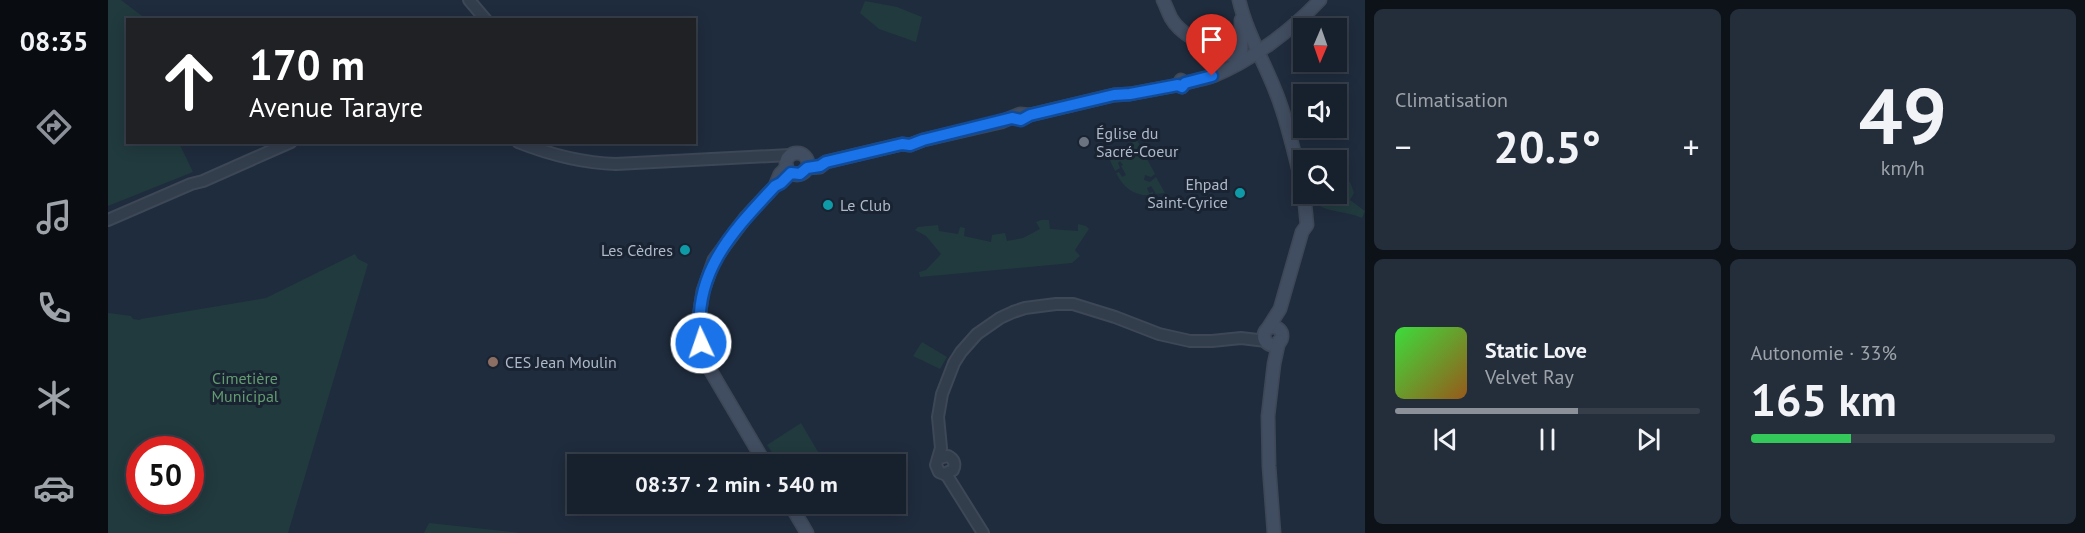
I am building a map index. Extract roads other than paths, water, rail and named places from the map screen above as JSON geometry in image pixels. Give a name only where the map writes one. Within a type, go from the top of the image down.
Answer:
[{"type":"main road","points":[[1163,0],[1172,20],[1180,28],[1199,42],[1241,61]]},
{"type":"main road","points":[[760,454],[706,360],[701,343],[699,317],[703,291],[714,260],[746,217],[775,186],[781,183],[789,164],[798,153],[806,163],[820,166],[826,162],[902,144],[909,140],[920,141],[1020,114],[1030,115],[1114,95],[1182,84],[1212,76],[1262,49],[1292,27],[1320,0]]},
{"type":"main road","points":[[1240,5],[1241,61]]},
{"type":"main road","points":[[1240,5],[1248,28],[1262,49],[1283,111],[1293,150]]},
{"type":"main road","points":[[789,164],[800,174],[806,163]]},
{"type":"main road","points":[[1274,533],[1268,426],[1275,363],[1271,336],[1302,232],[1307,225],[1305,204]]},
{"type":"main road","points":[[796,514],[807,533]]},
{"type":"street","points":[[468,0],[484,18]]},
{"type":"street","points":[[254,156],[273,144]]},
{"type":"street","points":[[108,220],[191,184],[204,181],[225,168],[286,144]]},
{"type":"street","points":[[523,144],[559,157],[594,163],[616,164],[772,156],[789,164]]},
{"type":"street","points":[[950,472],[941,473],[937,469],[936,462],[942,454],[938,417],[942,394],[954,363],[961,352],[977,334],[1000,318],[1019,310],[1072,304],[1159,334],[1190,341],[1271,336]]},
{"type":"street","points":[[942,454],[954,462],[950,472],[954,485],[983,533]]},
{"type":"place","name":"Église du Sacré-Coeur","points":[[1084,142]]},
{"type":"place","name":"Ehpad Saint-Cyrice","points":[[1240,193]]},
{"type":"place","name":"Le Club","points":[[828,205]]},
{"type":"place","name":"Les Cèdres","points":[[685,250]]},
{"type":"place","name":"CES Jean Moulin","points":[[493,362]]},
{"type":"park label","name":"Cimetière Municipal","points":[[245,387]]}]
